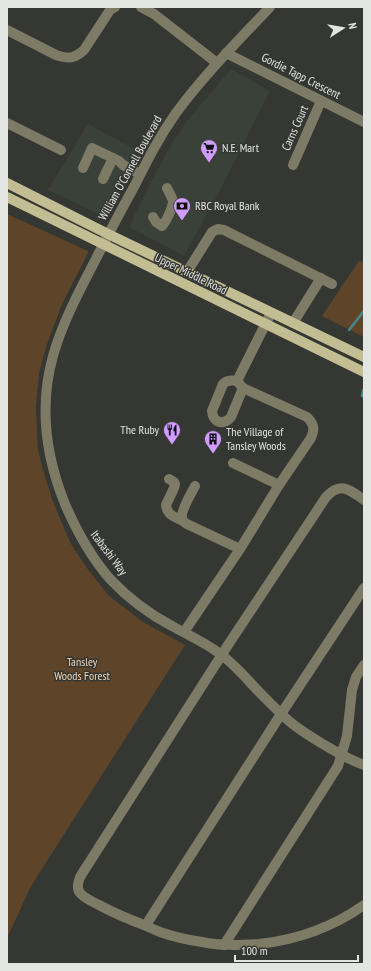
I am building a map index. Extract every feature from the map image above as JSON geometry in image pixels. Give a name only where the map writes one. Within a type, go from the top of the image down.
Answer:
[{"type":"main road","name":"Upper Middle Road","points":[[7,183],[108,234],[364,357]]},
{"type":"main road","name":"Upper Middle Road","points":[[7,197],[364,372]]},
{"type":"street","points":[[141,7],[154,14],[217,63]]},
{"type":"street","name":"William O'Connell Boulevard","points":[[103,245],[158,141],[177,112],[217,63],[270,7]]},
{"type":"street","points":[[7,30],[56,55],[73,57],[80,54],[84,50],[111,8]]},
{"type":"street","name":"Gordie Tapp Crescent","points":[[226,53],[364,122]]},
{"type":"street","name":"Carns Court","points":[[293,165],[321,101]]},
{"type":"street","points":[[7,123],[61,150]]},
{"type":"street","points":[[83,168],[92,148],[113,158],[140,174]]},
{"type":"street","points":[[103,179],[113,158]]},
{"type":"street","points":[[153,217],[156,222],[162,226],[165,223],[173,200],[167,188]]},
{"type":"street","points":[[187,272],[212,232],[218,229],[224,230],[332,284]]},
{"type":"street","name":"Itabashi Way","points":[[103,245],[69,312],[56,347],[48,378],[45,414],[49,453],[54,472],[61,494],[87,550],[110,579],[135,602],[222,655],[233,664],[281,714],[299,729],[342,755],[364,765]]},
{"type":"street","points":[[293,323],[321,278]]},
{"type":"street","points":[[184,632],[240,549],[279,484],[314,432],[311,420],[307,417],[240,385],[270,312]]},
{"type":"street","points":[[233,463],[279,484]]},
{"type":"street","points":[[169,478],[174,482],[175,486],[166,505],[169,514],[192,527],[240,549]]},
{"type":"street","points":[[183,521],[183,512],[195,486]]},
{"type":"street","points":[[364,500],[347,488],[342,488],[330,493],[326,497],[222,655],[80,877],[78,883],[78,889],[81,894],[115,914],[161,932],[184,939],[224,945],[273,942],[295,937],[312,932],[335,922],[364,905]]},
{"type":"street","points":[[146,926],[281,714],[364,588]]},
{"type":"street","points":[[224,945],[338,766],[348,736],[352,690],[356,677],[364,665]]},
{"type":"shaded area","points":[[231,69],[270,91],[220,190],[184,256],[129,227],[152,179],[186,122]]},
{"type":"shaded area","points":[[88,124],[135,149],[103,216],[48,190]]},
{"type":"green space","name":"Tansley Woods Forest","points":[[7,214],[88,251],[62,304],[46,347],[39,373],[36,406],[38,450],[52,499],[66,533],[71,544],[89,571],[109,596],[143,622],[185,645],[31,886],[7,938]]},
{"type":"green space","points":[[359,261],[364,262],[364,337],[322,316]]},
{"type":"waterway","points":[[349,330],[364,311]]},
{"type":"waterway","points":[[363,390],[362,396],[364,397]]},
{"type":"place","name":"N.E. Mart","points":[[209,163]]},
{"type":"place","name":"RBC Royal Bank","points":[[182,221]]},
{"type":"place","name":"The Ruby","points":[[172,445]]},
{"type":"place","name":"The Village of Tansley Woods","points":[[213,454]]}]
